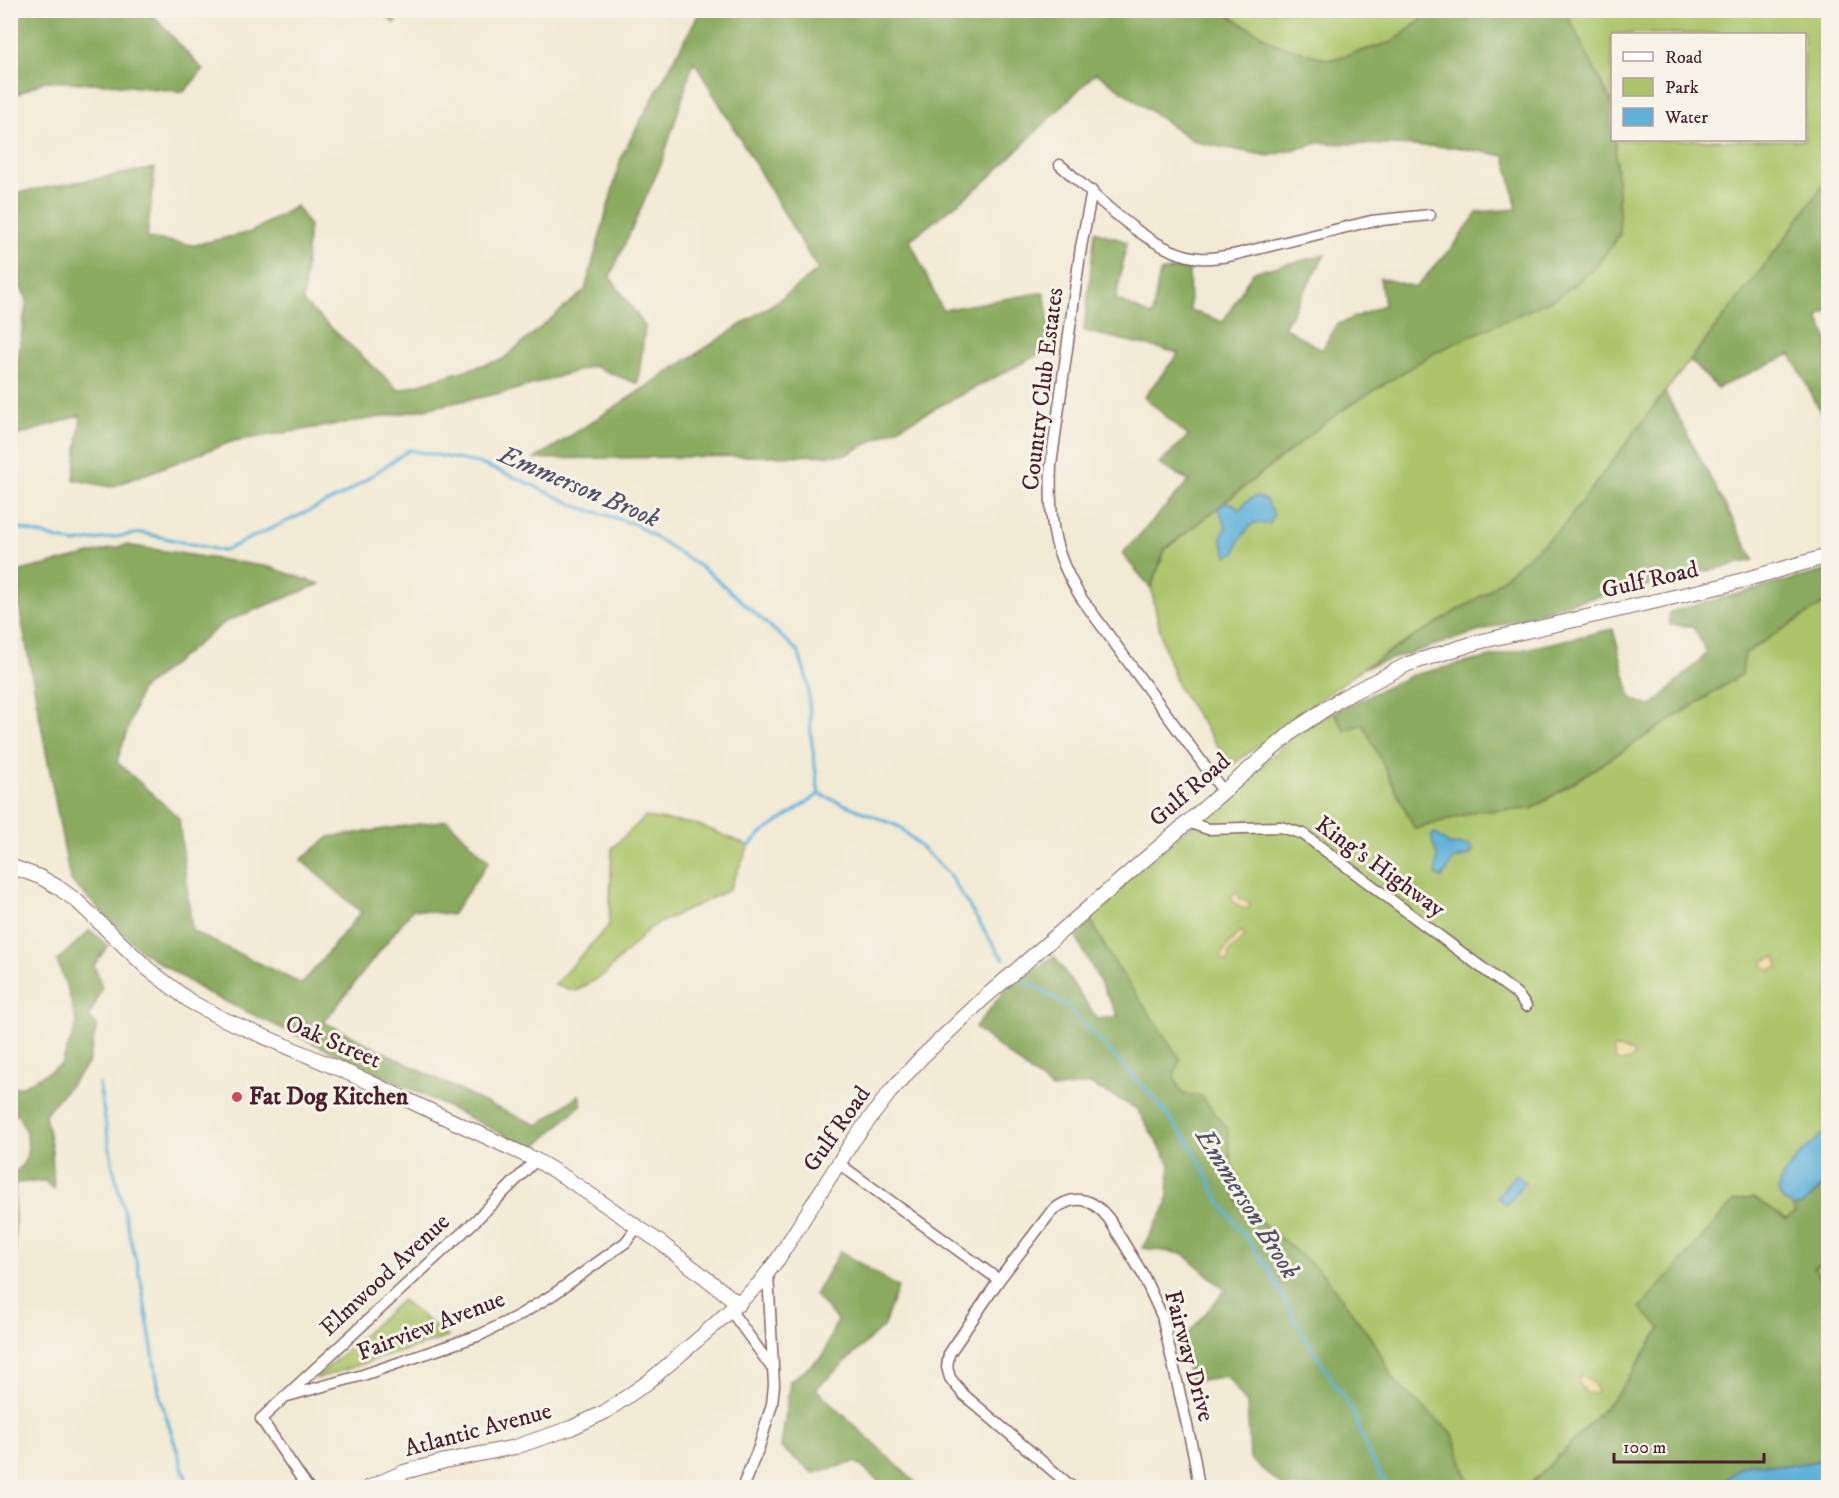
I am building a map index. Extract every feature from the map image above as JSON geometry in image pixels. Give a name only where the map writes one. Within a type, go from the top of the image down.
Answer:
[{"type":"street","points":[[1060,165],[1154,242],[1175,252],[1198,258],[1210,259],[1233,255],[1384,218],[1430,215]]},
{"type":"street","name":"Country Club Estates","points":[[1092,192],[1051,465],[1050,499],[1056,545],[1070,579],[1082,600],[1223,791]]},
{"type":"street","name":"Gulf Road","points":[[737,1306],[768,1274],[838,1163],[890,1092],[921,1058],[984,998],[1282,739],[1317,714],[1342,698],[1408,664],[1478,642],[1722,586],[1828,556]]},
{"type":"street","name":"King's Highway","points":[[1187,822],[1208,829],[1281,827],[1303,834],[1517,994],[1526,1005]]},
{"type":"street","name":"Oak Street","points":[[10,866],[40,877],[77,901],[148,969],[191,1002],[230,1022],[369,1082],[536,1160],[566,1178],[688,1263],[737,1306]]},
{"type":"street","name":"Elmwood Avenue","points":[[308,1488],[261,1419],[474,1221],[536,1160]]},
{"type":"street","points":[[838,1163],[999,1280]]},
{"type":"street","name":"Fairway Drive","points":[[1073,1488],[956,1387],[947,1367],[949,1354],[999,1280],[1051,1212],[1060,1204],[1081,1199],[1102,1210],[1142,1273],[1162,1316],[1194,1456],[1199,1488]]},
{"type":"street","name":"Fairview Avenue","points":[[284,1397],[363,1375],[480,1335],[555,1294],[626,1242],[637,1227]]},
{"type":"street","points":[[742,1488],[770,1414],[774,1385],[768,1274]]},
{"type":"street","points":[[737,1306],[772,1368]]},
{"type":"street","name":"Atlantic Avenue","points":[[368,1488],[404,1472],[515,1447],[571,1428],[605,1412],[648,1382],[737,1306]]},
{"type":"green space","points":[[11,10],[149,11],[203,70],[184,92],[111,84],[45,81],[11,97]]},
{"type":"green space","points":[[382,11],[403,11],[394,24]]},
{"type":"green space","points":[[696,11],[1221,11],[1276,44],[1329,60],[1393,42],[1432,11],[1565,11],[1611,102],[1611,141],[1615,141],[1620,234],[1596,267],[1558,297],[1434,353],[1339,412],[1165,549],[1151,588],[1122,554],[1189,481],[1159,464],[1188,436],[1144,397],[1179,353],[1084,331],[1095,231],[1127,242],[1116,299],[1152,316],[1160,272],[1189,266],[1190,310],[1223,322],[1253,272],[1325,255],[1284,327],[1322,350],[1336,325],[1384,305],[1380,278],[1416,287],[1452,247],[1478,212],[1517,209],[1505,156],[1455,147],[1319,143],[1269,156],[1195,142],[1096,73],[985,182],[910,240],[942,310],[1044,292],[1053,347],[846,455],[535,459],[776,302],[818,270],[694,61],[662,162],[610,277],[645,326],[638,384],[593,366],[511,391],[400,414],[234,441],[111,487],[74,480],[81,415],[11,438],[10,406],[27,299],[11,270],[11,194],[155,168],[147,238],[194,245],[251,232],[296,206],[309,225],[303,302],[399,390],[503,359],[585,290],[622,155],[698,15]]},
{"type":"green space","points":[[1221,11],[1432,11],[1393,42],[1329,60],[1276,44]]},
{"type":"green space","points":[[1565,11],[1828,11],[1828,178],[1775,252],[1564,525],[1486,593],[1363,668],[1231,766],[1179,689],[1163,644],[1151,588],[1165,550],[1339,412],[1620,234],[1615,141],[1806,141],[1806,33],[1611,33],[1611,102]]},
{"type":"green space","points":[[1828,178],[1828,311],[1818,316],[1828,341],[1828,423],[1791,354],[1717,388],[1690,360],[1775,252]]},
{"type":"green space","points":[[1665,392],[1754,560],[1566,604],[1363,668],[1486,593],[1564,525]]},
{"type":"green space","points":[[126,545],[269,567],[320,584],[225,622],[140,691],[117,762],[179,818],[192,931],[302,984],[361,912],[301,860],[329,837],[447,820],[489,861],[452,915],[413,909],[324,1022],[481,1101],[538,1125],[579,1095],[582,1104],[533,1149],[207,993],[141,951],[70,880],[18,601],[20,571]]},
{"type":"green space","points":[[1828,570],[1828,601],[1745,653],[1742,674],[1532,809],[1477,811],[1415,829],[1363,724],[1345,731],[1334,712],[1412,675],[1613,629],[1631,698],[1651,707],[1707,653],[1693,626],[1670,625],[1669,612]]},
{"type":"green space","points":[[1828,601],[1828,1289],[1806,1255],[1828,1304],[1828,1465],[1729,1487],[1534,1487],[1626,1405],[1657,1334],[1620,1391],[1527,1487],[1477,1487],[1467,1479],[1453,1434],[1394,1382],[1374,1342],[1257,1218],[1237,1201],[1234,1169],[1183,1095],[1091,920],[1100,903],[1304,728],[1334,712],[1345,730],[1363,724],[1415,829],[1477,811],[1532,809],[1741,675],[1745,653]]},
{"type":"green space","points":[[645,817],[699,825],[749,846],[729,890],[651,927],[604,975],[576,991],[554,985],[609,925],[612,848]]},
{"type":"green space","points":[[1091,920],[1106,950],[1180,1059],[1174,1077],[1183,1094],[1201,1096],[1227,1128],[1237,1201],[1324,1275],[1374,1342],[1395,1382],[1453,1434],[1467,1479],[1477,1487],[1284,1487],[1250,1459],[1247,1404],[1227,1376],[1190,1382],[1182,1341],[1225,1290],[1184,1254],[1142,1248],[1167,1205],[1170,1164],[1137,1109],[1090,1084],[1052,1089],[975,1028],[1009,985],[1054,956],[1097,1019],[1118,1016],[1076,937]]},
{"type":"green space","points":[[90,930],[108,946],[94,965],[102,987],[89,1018],[97,1025],[88,1064],[45,1114],[52,1149],[54,1189],[46,1181],[15,1183],[15,1291],[11,1291],[11,1174],[23,1164],[28,1142],[24,1126],[11,1106],[11,1088],[23,1086],[61,1065],[77,1024],[57,961]]},
{"type":"green space","points":[[1828,1181],[1828,1261],[1814,1269],[1828,1289],[1828,1459],[1786,1466],[1748,1464],[1739,1468],[1718,1487],[1527,1488],[1620,1391],[1661,1328],[1640,1308],[1734,1201],[1754,1198],[1786,1219],[1795,1213],[1793,1207],[1802,1205]]},
{"type":"green space","points":[[840,1251],[898,1287],[883,1327],[816,1389],[920,1487],[885,1487],[856,1462],[813,1473],[781,1448],[790,1381],[823,1356],[837,1320],[815,1295]]},
{"type":"green space","points":[[402,1300],[448,1337],[315,1379]]},
{"type":"sand","points":[[1238,893],[1240,900],[1250,903],[1249,908],[1243,909],[1236,904],[1231,896]]},
{"type":"sand","points":[[1239,932],[1245,936],[1229,952],[1228,963],[1221,959],[1225,949]]},
{"type":"sand","points":[[1776,957],[1779,966],[1773,970],[1766,969],[1763,964],[1764,960]]},
{"type":"sand","points":[[1613,1049],[1633,1052],[1634,1056],[1630,1060],[1619,1062],[1616,1060]]},
{"type":"sand","points":[[1581,1375],[1594,1384],[1597,1390],[1595,1394],[1587,1393],[1580,1385],[1578,1378]]},
{"type":"water","points":[[1256,496],[1266,500],[1274,514],[1270,524],[1253,523],[1240,539],[1235,553],[1227,556],[1221,538],[1226,526],[1218,509],[1225,502],[1234,504],[1239,510],[1246,501]]},
{"type":"water","points":[[1435,833],[1449,844],[1470,845],[1473,850],[1470,855],[1453,860],[1442,878],[1436,873],[1437,855],[1432,838]]},
{"type":"water","points":[[1822,1134],[1828,1136],[1828,1181],[1802,1205],[1793,1207],[1779,1194],[1778,1187],[1781,1179],[1794,1162]]},
{"type":"water","points":[[1515,1174],[1525,1182],[1507,1205],[1497,1197]]},
{"type":"water","points":[[1828,1459],[1828,1487],[1718,1487],[1739,1468],[1748,1464],[1786,1466]]},
{"type":"waterway","name":"Emmerson Brook","points":[[10,526],[74,543],[142,533],[223,551],[343,495],[409,450],[478,463],[579,507],[635,524],[707,571],[798,651],[808,682],[811,737],[819,794]]},
{"type":"waterway","name":"Emmerson Brook","points":[[819,794],[900,827],[948,873],[1004,959]]},
{"type":"waterway","points":[[749,846],[761,834],[819,794]]},
{"type":"waterway","name":"Emmerson Brook","points":[[1024,980],[1061,1002],[1153,1097],[1191,1145],[1220,1202],[1271,1272],[1295,1321],[1352,1410],[1370,1457],[1389,1488]]},
{"type":"waterway","points":[[99,1084],[113,1167],[141,1281],[160,1397],[189,1488]]},
{"type":"place","name":"Fat Dog Kitchen","points":[[237,1097]]}]
